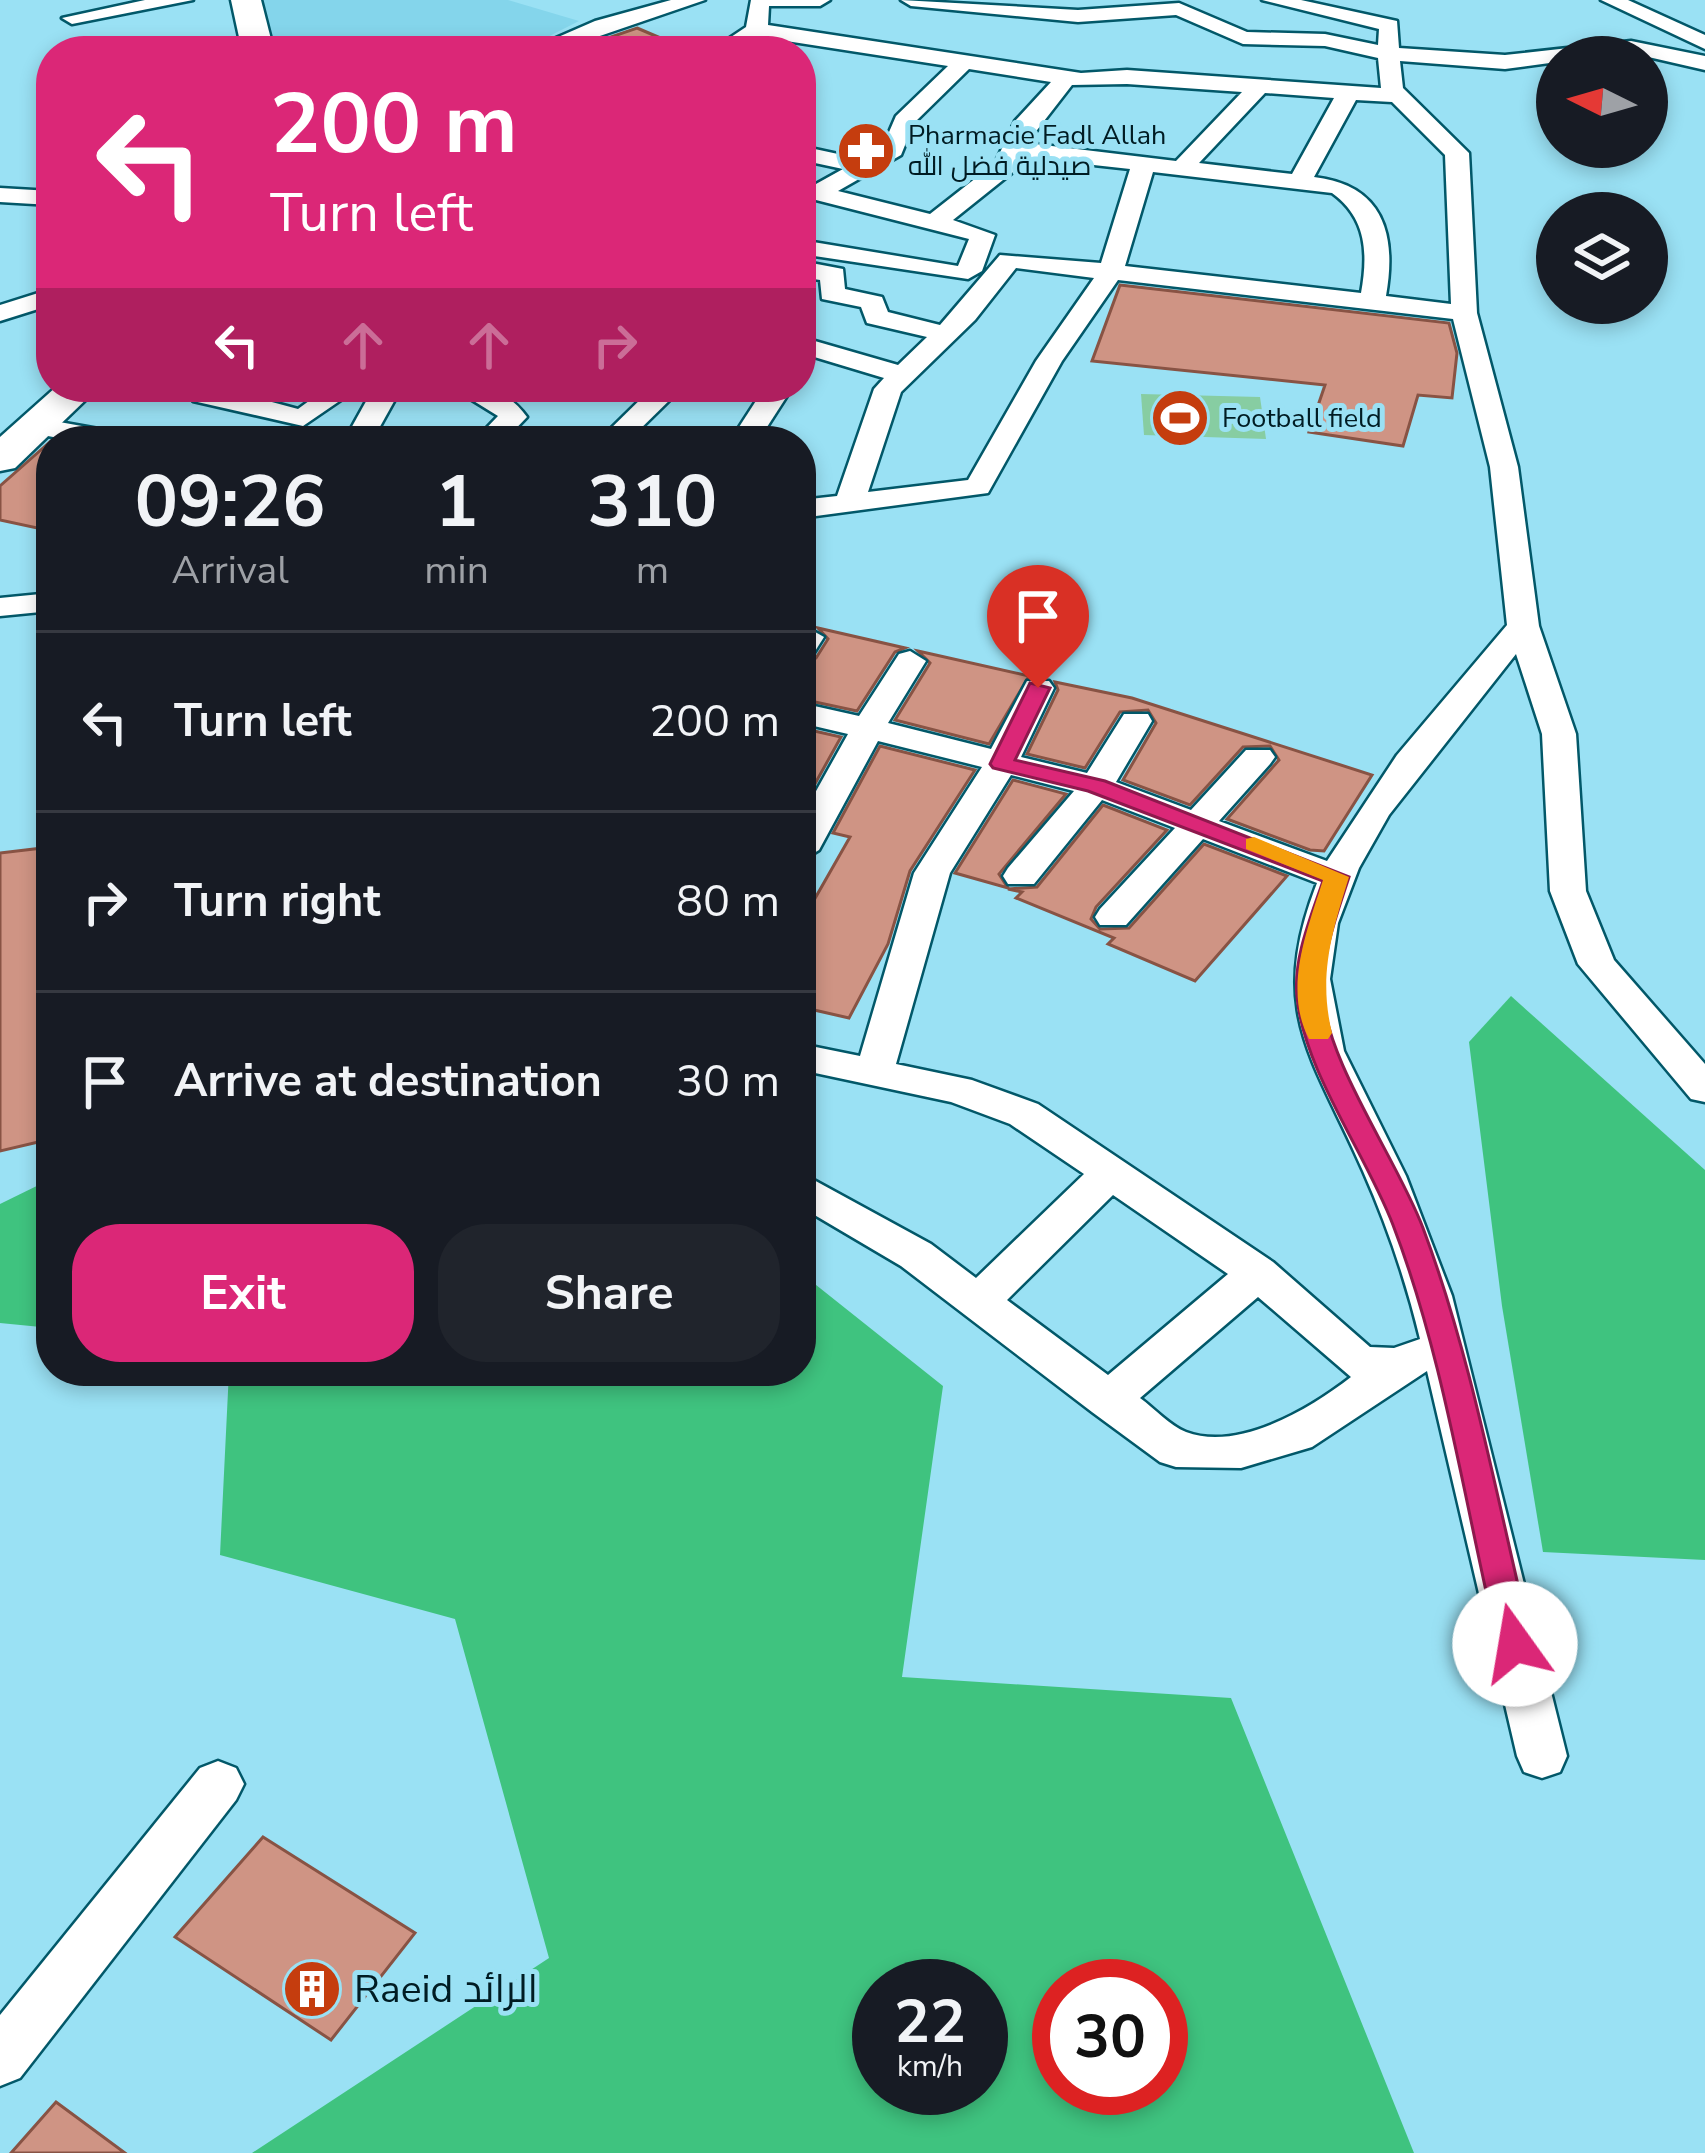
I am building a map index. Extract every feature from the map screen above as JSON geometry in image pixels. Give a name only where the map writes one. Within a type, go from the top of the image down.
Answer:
[{"type":"main road","points":[[246,0],[254,36]]},
{"type":"main road","points":[[37,426],[63,402]]},
{"type":"main road","points":[[0,459],[36,427]]},
{"type":"street","points":[[72,18],[183,0]]},
{"type":"street","points":[[574,36],[695,0]]},
{"type":"street","points":[[737,36],[759,13],[820,0]]},
{"type":"street","points":[[911,0],[1064,15],[1179,9],[1244,38],[1325,40],[1388,54],[1505,62],[1631,47],[1705,63]]},
{"type":"street","points":[[1272,0],[1390,25]]},
{"type":"street","points":[[1385,0],[1390,25],[1389,84],[1457,153],[1464,314],[1504,466],[1523,626],[1559,734],[1568,891],[1579,928],[1620,995],[1705,1089]]},
{"type":"street","points":[[1610,0],[1705,44]]},
{"type":"street","points":[[759,13],[961,65],[1067,78],[1396,96]]},
{"type":"street","points":[[816,250],[954,274],[968,271],[982,232],[822,193],[893,150],[904,121],[961,65]]},
{"type":"street","points":[[937,221],[994,178],[1016,148],[1023,126],[1067,78]]},
{"type":"street","points":[[1180,170],[1260,86]]},
{"type":"street","points":[[1299,183],[1349,92]]},
{"type":"street","points":[[1016,148],[1346,190],[1378,235],[1382,254],[1372,302]]},
{"type":"street","points":[[816,156],[866,166]]},
{"type":"street","points":[[816,507],[952,494],[985,482],[1049,361],[1111,272],[1118,240],[1138,208],[1142,166]]},
{"type":"street","points":[[0,195],[36,197]]},
{"type":"street","points":[[849,504],[881,399],[941,333],[966,314],[1009,260],[1464,314]]},
{"type":"street","points":[[816,271],[835,274],[831,294],[874,302],[876,317],[941,333]]},
{"type":"street","points":[[0,313],[36,302]]},
{"type":"street","points":[[816,349],[901,374]]},
{"type":"street","points":[[235,402],[307,418],[327,402]]},
{"type":"street","points":[[497,402],[513,417],[504,426]]},
{"type":"street","points":[[628,426],[653,402]]},
{"type":"street","points":[[0,607],[36,603]]},
{"type":"street","points":[[1523,626],[1400,774],[1336,877],[1315,945],[1310,995],[1320,1039],[1407,1223],[1444,1346],[1542,1756]]},
{"type":"street","points":[[816,823],[910,661]]},
{"type":"street","points":[[874,1073],[932,874],[1001,764],[1038,688]]},
{"type":"street","points":[[816,716],[1096,786],[1336,877]]},
{"type":"street","points":[[1021,876],[1096,786],[1136,721]]},
{"type":"street","points":[[1113,917],[1203,824],[1258,758]]},
{"type":"street","points":[[816,1060],[958,1090],[1024,1114],[1258,1274],[1344,1355],[1359,1363],[1396,1365]]},
{"type":"street","points":[[978,1302],[1111,1172]]},
{"type":"street","points":[[816,1197],[916,1256],[1176,1448],[1217,1453],[1325,1424],[1396,1365],[1444,1346]]},
{"type":"street","points":[[1108,1400],[1258,1274]]},
{"type":"street","points":[[0,2059],[218,1784]]},
{"type":"shaded area","points":[[262,0],[508,0],[579,21],[550,36],[266,36]]},
{"type":"green space","points":[[1141,394],[1260,397],[1266,439],[1144,435]]},
{"type":"green space","points":[[1511,996],[1705,1170],[1705,1560],[1543,1552],[1502,1306],[1469,1042]]},
{"type":"green space","points":[[36,1186],[36,1327],[0,1323],[0,1204]]},
{"type":"green space","points":[[816,1285],[943,1386],[902,1677],[1231,1698],[1414,2153],[252,2153],[549,1958],[455,1619],[220,1555],[228,1386],[816,1386]]},
{"type":"building","points":[[637,28],[656,36],[614,36]]},
{"type":"building","points":[[1120,285],[1449,323],[1457,353],[1452,398],[1418,395],[1403,446],[1309,432],[1325,385],[1092,361]]},
{"type":"building","points":[[36,454],[36,528],[0,520],[0,486]]},
{"type":"building","points":[[818,628],[905,648],[895,652],[857,711],[816,702],[816,658],[828,639]]},
{"type":"building","points":[[918,651],[1029,676],[989,744],[895,720],[930,663]]},
{"type":"building","points":[[1055,682],[1132,698],[1372,775],[1324,851],[1310,850],[1227,819],[1279,760],[1270,746],[1243,747],[1190,805],[1123,780],[1156,723],[1148,710],[1120,712],[1085,768],[1027,754],[1058,690]]},
{"type":"building","points":[[816,731],[841,737],[816,782]]},
{"type":"building","points":[[880,746],[975,770],[910,871],[888,944],[849,1018],[816,1010],[816,897],[850,837],[833,833]]},
{"type":"building","points":[[1013,780],[1066,794],[999,874],[1008,888],[955,873]]},
{"type":"building","points":[[1103,805],[1167,830],[1096,907],[1091,919],[1100,929],[1129,928],[1204,844],[1287,876],[1195,981],[1108,944],[1114,938],[1016,898],[1022,892],[1008,889],[1037,887]]},
{"type":"building","points":[[36,849],[36,1143],[0,1151],[0,853]]},
{"type":"building","name":"Raeid الرائد","points":[[263,1837],[415,1933],[331,2040],[175,1937]]},
{"type":"building","points":[[56,2102],[125,2153],[11,2153]]},
{"type":"slow traffic","points":[[1254,844],[1336,877],[1315,945],[1310,995],[1319,1033]]},
{"type":"place","name":"Pharmacie Fadl Allah صيدلية فضل الله","points":[[866,151]]},
{"type":"place","name":"Football field","points":[[1180,418]]},
{"type":"place","name":"Raeid الرائد","points":[[312,1989]]},
{"type":"route","points":[[1038,688],[1001,764],[1096,786],[1336,877],[1315,945],[1310,995],[1320,1039],[1407,1223],[1431,1296],[1515,1644]]}]
